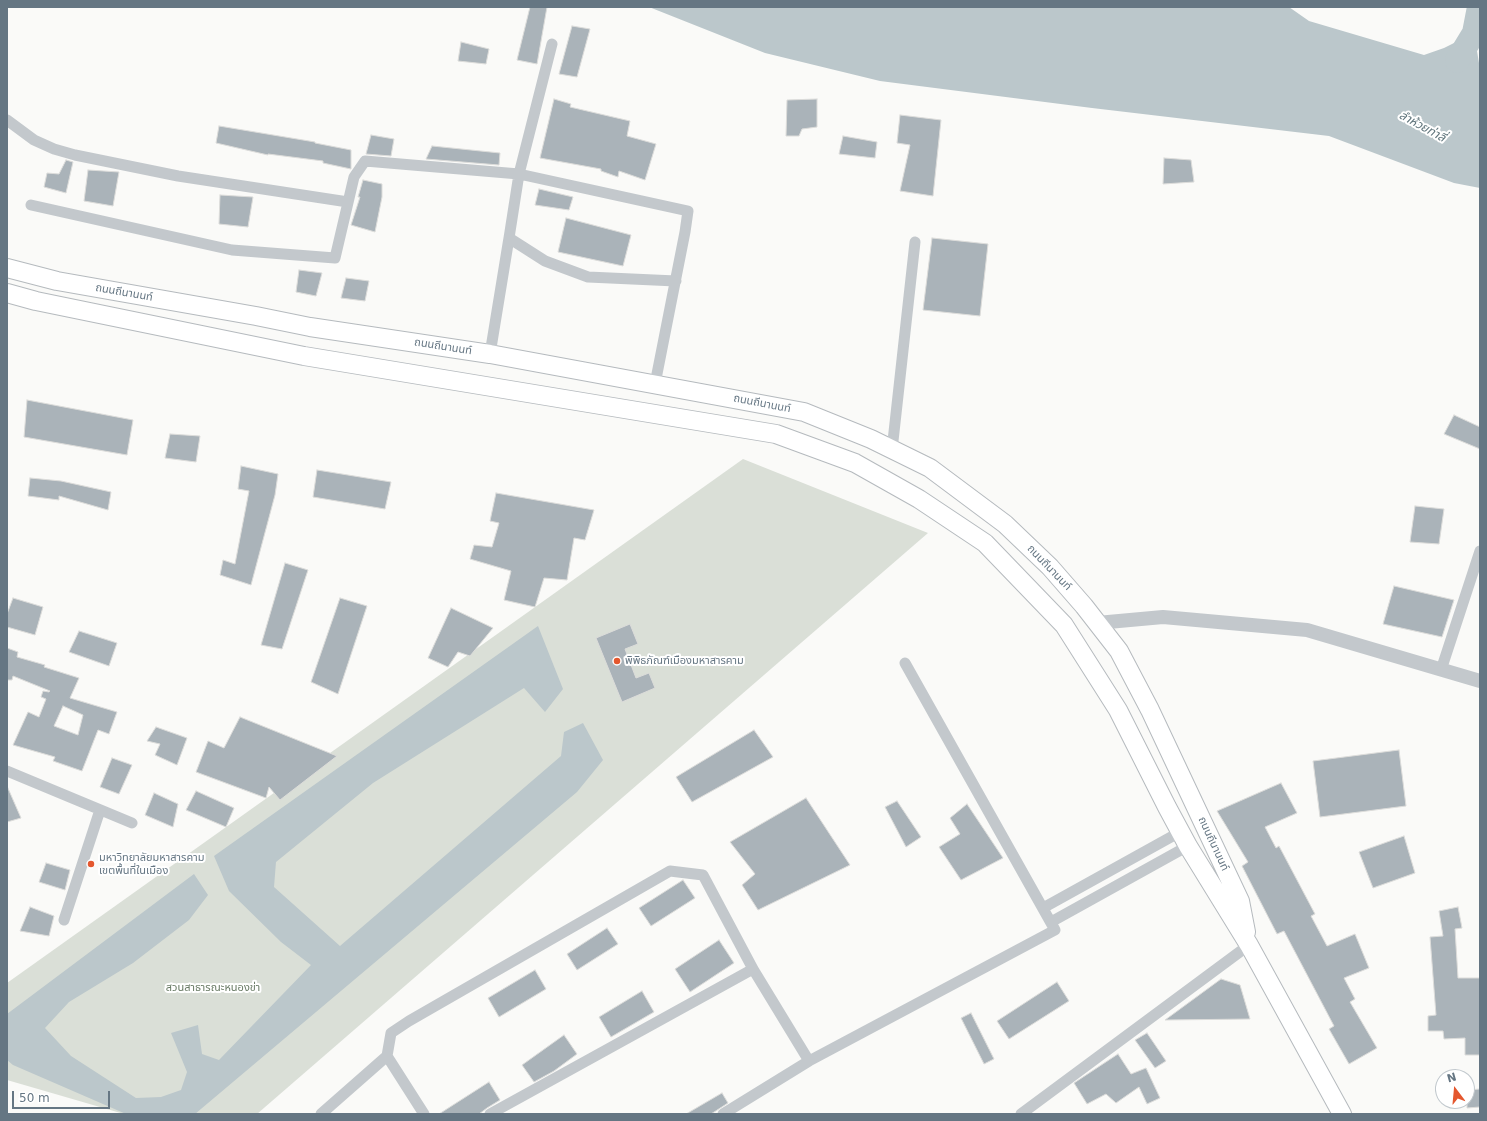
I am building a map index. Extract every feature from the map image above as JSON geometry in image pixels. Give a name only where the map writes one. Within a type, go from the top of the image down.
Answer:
[{"type":"main road","name":"ถนนถีนานนท์","points":[[7,268],[57,281],[310,327],[490,354],[804,412],[872,439],[930,468],[1004,524],[1050,567],[1084,606],[1119,652],[1150,710],[1240,900],[1249,945]]},
{"type":"main road","name":"ถนนถีนานนท์","points":[[7,293],[44,303],[304,356],[776,434],[855,463],[919,499],[985,543],[1064,625],[1118,710],[1184,839],[1249,945],[1342,1114]]},
{"type":"main road","points":[[304,356],[310,327]]},
{"type":"main road","points":[[1167,808],[1190,796]]},
{"type":"street","points":[[490,354],[519,174],[552,44]]},
{"type":"street","points":[[7,120],[34,140],[54,149],[75,155],[178,176],[348,202]]},
{"type":"street","points":[[30,205],[232,250],[335,258],[354,177],[365,161],[519,174],[688,211],[676,281],[655,384]]},
{"type":"street","points":[[509,238],[545,261],[588,277],[676,281]]},
{"type":"street","points":[[892,450],[915,242]]},
{"type":"street","points":[[1441,670],[1480,551]]},
{"type":"street","points":[[1097,623],[1163,617],[1307,630],[1480,681]]},
{"type":"street","points":[[723,1114],[809,1061],[1055,930],[905,663]]},
{"type":"street","points":[[7,772],[132,823]]},
{"type":"street","points":[[64,920],[100,810]]},
{"type":"street","points":[[1043,908],[1184,839]]},
{"type":"street","points":[[1051,922],[1184,839]]},
{"type":"street","points":[[321,1114],[387,1056],[391,1033],[409,1021],[670,871],[703,875],[753,970],[809,1061]]},
{"type":"street","points":[[1021,1114],[1249,945]]},
{"type":"street","points":[[490,1114],[753,970]]},
{"type":"street","points":[[387,1056],[424,1114]]},
{"type":"green space","name":"สวนสาธารณะหนองข่า","points":[[743,459],[928,533],[257,1114],[124,1114],[7,1080],[7,983]]},
{"type":"water","name":"ลำห้วยท่าลี่","points":[[649,7],[1289,7],[1309,21],[1424,55],[1444,48],[1474,33],[1480,69],[1480,188],[1454,183],[1329,136],[880,81],[765,53]]},
{"type":"water","points":[[538,626],[563,689],[545,712],[524,688],[373,783],[276,862],[274,887],[340,946],[561,756],[564,732],[583,723],[603,760],[577,792],[195,1114],[126,1114],[13,1065],[7,1060],[7,1014],[194,874],[208,895],[189,920],[133,963],[69,1002],[45,1028],[71,1056],[136,1098],[161,1097],[181,1090],[187,1072],[171,1033],[198,1025],[202,1054],[219,1060],[311,965],[281,942],[229,891],[214,856]]},
{"type":"building","points":[[530,7],[547,7],[537,64],[517,60]]},
{"type":"building","points":[[572,26],[590,29],[577,77],[559,74]]},
{"type":"building","points":[[461,42],[489,49],[486,64],[458,61]]},
{"type":"building","points":[[554,99],[571,104],[570,107],[630,121],[627,136],[656,144],[645,180],[619,171],[618,177],[601,171],[601,169],[540,158]]},
{"type":"building","points":[[817,99],[817,127],[802,129],[799,136],[786,136],[787,100]]},
{"type":"building","points":[[900,115],[941,120],[933,196],[900,191],[910,145],[897,143]]},
{"type":"building","points":[[219,126],[315,142],[351,150],[351,169],[323,163],[323,161],[268,155],[216,143]]},
{"type":"building","points":[[371,135],[394,139],[391,156],[366,154]]},
{"type":"building","points":[[843,136],[877,142],[875,158],[839,154]]},
{"type":"building","points":[[432,146],[500,153],[499,165],[426,159]]},
{"type":"building","points":[[1164,158],[1191,160],[1194,182],[1163,184]]},
{"type":"building","points":[[66,160],[73,162],[66,193],[44,187],[47,173],[59,174]]},
{"type":"building","points":[[88,170],[119,172],[113,206],[84,201]]},
{"type":"building","points":[[363,180],[382,184],[382,197],[375,232],[351,225],[360,197],[358,197]]},
{"type":"building","points":[[539,189],[573,197],[569,210],[535,205]]},
{"type":"building","points":[[220,195],[253,197],[248,227],[219,224]]},
{"type":"building","points":[[566,218],[631,235],[623,266],[558,252]]},
{"type":"building","points":[[932,238],[988,244],[980,316],[923,310]]},
{"type":"building","points":[[299,270],[322,273],[316,296],[296,292]]},
{"type":"building","points":[[346,278],[369,281],[365,301],[341,298]]},
{"type":"building","points":[[27,400],[133,420],[127,455],[24,437]]},
{"type":"building","points":[[1454,415],[1480,427],[1480,449],[1444,434]]},
{"type":"building","points":[[170,434],[200,436],[196,462],[165,458]]},
{"type":"building","points":[[241,466],[278,474],[275,495],[251,585],[220,575],[223,560],[235,564],[249,491],[238,489]]},
{"type":"building","points":[[317,470],[391,482],[385,509],[313,497]]},
{"type":"building","points":[[30,478],[61,481],[111,492],[108,510],[59,496],[59,500],[28,496]]},
{"type":"building","points":[[496,493],[594,510],[585,540],[574,538],[567,580],[544,578],[535,607],[504,600],[511,571],[470,559],[474,545],[492,547],[499,523],[490,521]]},
{"type":"building","points":[[1415,506],[1444,509],[1439,544],[1410,542]]},
{"type":"building","points":[[285,563],[308,570],[282,649],[261,645]]},
{"type":"building","points":[[1394,586],[1454,600],[1442,637],[1383,624]]},
{"type":"building","points":[[13,598],[43,607],[35,635],[7,627],[7,614]]},
{"type":"building","points":[[340,598],[367,606],[338,694],[311,682]]},
{"type":"building","points":[[451,608],[493,628],[470,656],[458,652],[448,667],[428,658]]},
{"type":"building","name":"พิพิธภัณฑ์เมืองมหาสารคาม","points":[[630,624],[638,644],[625,649],[636,678],[649,673],[655,688],[622,702],[596,638]]},
{"type":"building","points":[[79,631],[117,643],[109,666],[69,652]]},
{"type":"building","points":[[7,648],[18,652],[17,657],[45,665],[44,667],[79,678],[70,698],[117,712],[109,734],[98,730],[82,771],[53,761],[55,757],[13,745],[28,712],[39,717],[46,699],[41,697],[43,691],[50,691],[13,676],[12,680],[7,680]],"holes":[[[63,706],[83,715],[78,735],[54,726]]]},
{"type":"building","points":[[240,717],[337,756],[280,800],[269,787],[266,798],[196,772],[208,741],[224,748]]},
{"type":"building","points":[[156,727],[187,738],[177,765],[155,755],[160,744],[147,741]]},
{"type":"building","points":[[754,730],[773,757],[692,802],[676,777]]},
{"type":"building","points":[[1399,750],[1406,806],[1320,817],[1313,761]]},
{"type":"building","points":[[112,758],[132,765],[119,794],[100,787]]},
{"type":"building","points":[[1281,783],[1297,813],[1265,827],[1276,848],[1279,846],[1315,914],[1311,916],[1327,946],[1355,934],[1369,968],[1344,978],[1355,999],[1350,1002],[1377,1048],[1349,1064],[1329,1029],[1334,1026],[1284,931],[1277,934],[1242,866],[1248,862],[1217,811]]},
{"type":"building","points":[[7,786],[21,818],[7,822]]},
{"type":"building","points":[[196,791],[234,808],[226,827],[186,810]]},
{"type":"building","points":[[154,793],[178,804],[173,827],[145,815]]},
{"type":"building","points":[[806,798],[850,865],[758,910],[742,885],[755,874],[730,842]]},
{"type":"building","points":[[897,801],[921,837],[906,847],[885,807]]},
{"type":"building","points":[[967,804],[1003,858],[961,880],[939,847],[960,834],[950,818]]},
{"type":"building","points":[[1404,836],[1415,873],[1373,888],[1359,852]]},
{"type":"building","points":[[46,863],[70,870],[65,890],[39,882]]},
{"type":"building","points":[[683,880],[695,898],[651,926],[639,908]]},
{"type":"building","points":[[30,907],[54,916],[49,936],[20,931]]},
{"type":"building","points":[[1458,907],[1462,928],[1455,929],[1458,978],[1480,978],[1480,1055],[1465,1055],[1465,1038],[1444,1039],[1443,1031],[1428,1031],[1428,1016],[1436,1015],[1430,937],[1443,936],[1439,911]]},
{"type":"building","points":[[607,928],[618,944],[577,970],[567,954]]},
{"type":"building","points":[[719,940],[734,963],[690,992],[675,969]]},
{"type":"building","points":[[535,970],[546,989],[499,1017],[488,998]]},
{"type":"building","points":[[1221,979],[1240,985],[1250,1019],[1165,1020]]},
{"type":"building","points":[[1057,982],[1069,1001],[1009,1039],[997,1021]]},
{"type":"building","points":[[642,991],[654,1012],[611,1037],[599,1017]]},
{"type":"building","points":[[971,1013],[994,1059],[984,1064],[961,1018]]},
{"type":"building","points":[[1147,1033],[1166,1061],[1155,1068],[1135,1040]]},
{"type":"building","points":[[564,1035],[577,1054],[554,1071],[534,1082],[522,1065]]},
{"type":"building","points":[[1118,1054],[1131,1074],[1146,1068],[1160,1098],[1147,1104],[1139,1087],[1116,1103],[1106,1094],[1087,1104],[1074,1083]]},
{"type":"building","points":[[489,1082],[500,1100],[479,1114],[439,1114]]},
{"type":"building","points":[[1475,1089],[1480,1089],[1480,1107],[1475,1107]]},
{"type":"building","points":[[722,1093],[728,1103],[711,1114],[686,1114]]},
{"type":"waterway","points":[[1457,61],[1474,33],[1479,7]]},
{"type":"place","name":"พิพิธภัณฑ์เมืองมหาสารคาม","points":[[617,661]]},
{"type":"place","name":"มหาวิทยาลัยมหาสารคาม เขตพื้นที่ในเมือง","points":[[91,864]]}]
